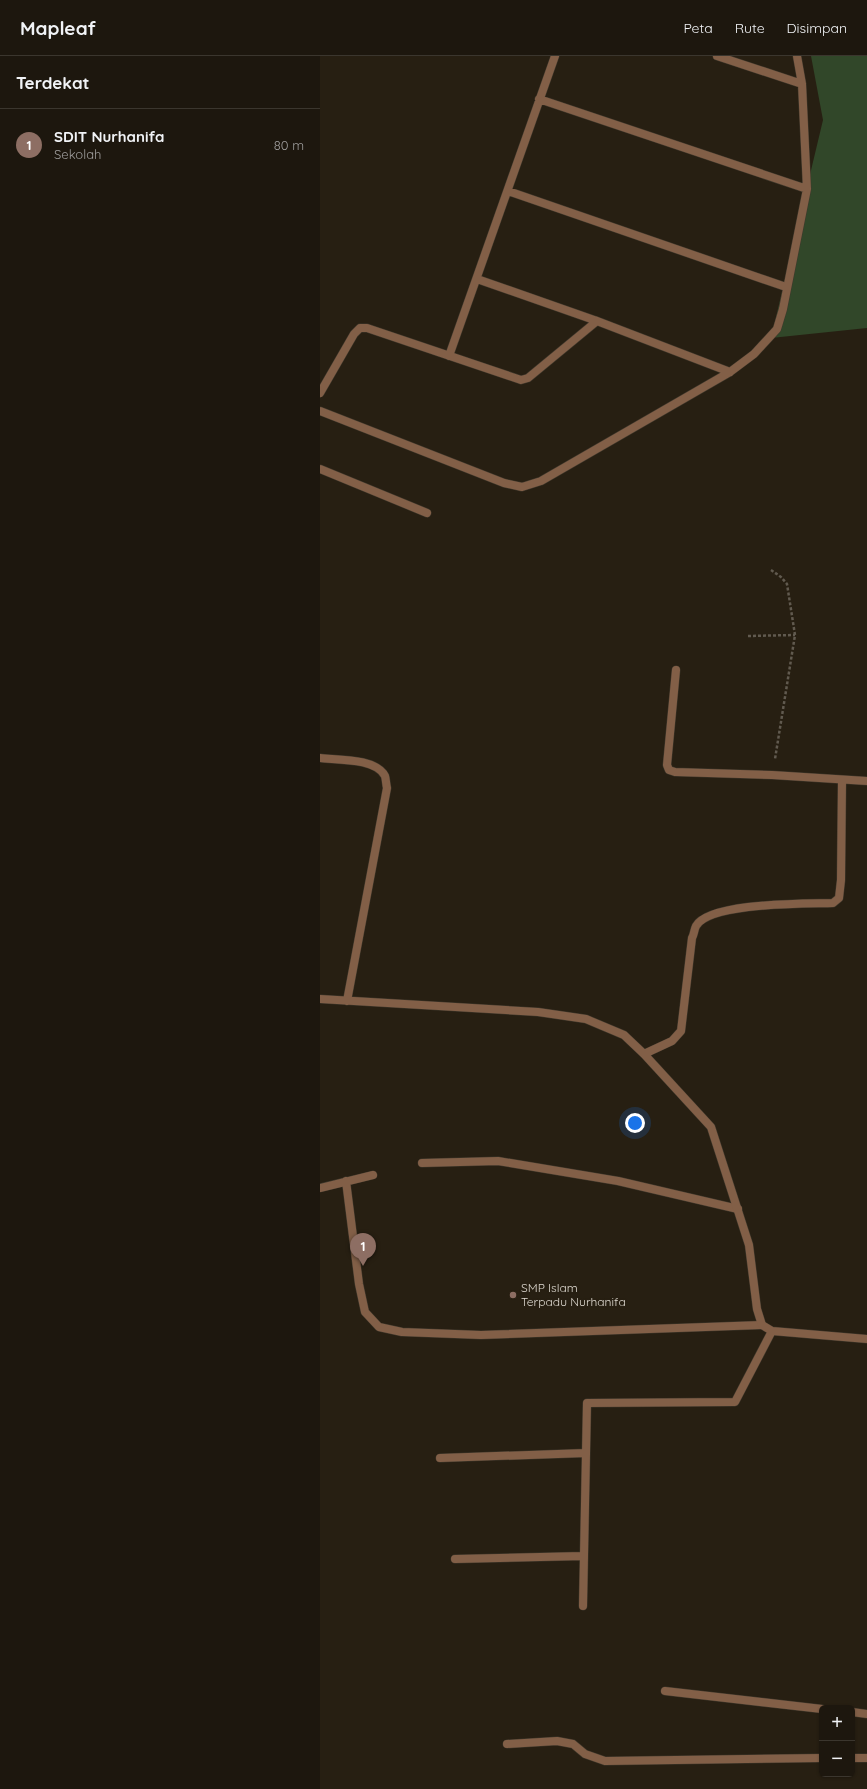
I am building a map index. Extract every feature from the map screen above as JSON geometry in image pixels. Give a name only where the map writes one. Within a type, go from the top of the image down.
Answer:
[{"type":"street","points":[[449,356],[555,56]]},
{"type":"street","points":[[717,56],[802,84]]},
{"type":"street","points":[[320,411],[504,483],[522,487],[541,481],[730,372],[754,354],[777,329],[783,309],[786,287],[807,189],[802,84],[797,56]]},
{"type":"street","points":[[539,99],[807,189]]},
{"type":"street","points":[[508,191],[786,287]]},
{"type":"street","points":[[477,279],[597,321],[730,372]]},
{"type":"street","points":[[320,393],[354,334],[360,328],[368,328],[521,380],[528,378],[597,321]]},
{"type":"street","points":[[320,468],[427,512]]},
{"type":"street","points":[[676,670],[667,765],[669,770],[675,772],[772,775],[867,781]]},
{"type":"street","points":[[320,758],[360,761],[378,768],[385,776],[387,788],[347,1001]]},
{"type":"street","points":[[644,1054],[672,1041],[681,1031],[692,938],[696,926],[704,919],[724,911],[742,908],[833,903],[839,898],[841,880],[842,780]]},
{"type":"street","points":[[320,999],[538,1012],[586,1020],[624,1035],[644,1054],[711,1127],[749,1245],[757,1309],[762,1325]]},
{"type":"street","points":[[422,1163],[498,1161],[618,1181],[738,1208]]},
{"type":"street","points":[[320,1188],[373,1174]]},
{"type":"street","points":[[346,1181],[359,1284],[365,1312],[379,1328],[402,1332],[481,1335],[762,1325],[772,1331],[867,1339]]},
{"type":"street","points":[[582,1606],[587,1403],[735,1402],[772,1331]]},
{"type":"street","points":[[440,1458],[586,1453]]},
{"type":"street","points":[[455,1559],[583,1556]]},
{"type":"street","points":[[665,1691],[819,1709]]},
{"type":"street","points":[[855,1712],[867,1714]]},
{"type":"street","points":[[507,1744],[557,1741],[573,1744],[585,1754],[606,1761],[819,1758]]},
{"type":"street","points":[[855,1758],[867,1758]]},
{"type":"path","points":[[771,570],[781,576],[787,584],[795,635],[772,775]]},
{"type":"path","points":[[748,636],[795,635]]},
{"type":"green space","points":[[811,56],[867,56],[867,328],[771,338],[823,120]]},
{"type":"place","name":"SDIT Nurhanifa","points":[[363,1266]]},
{"type":"place","name":"SMP Islam Terpadu Nurhanifa","points":[[513,1295]]}]
